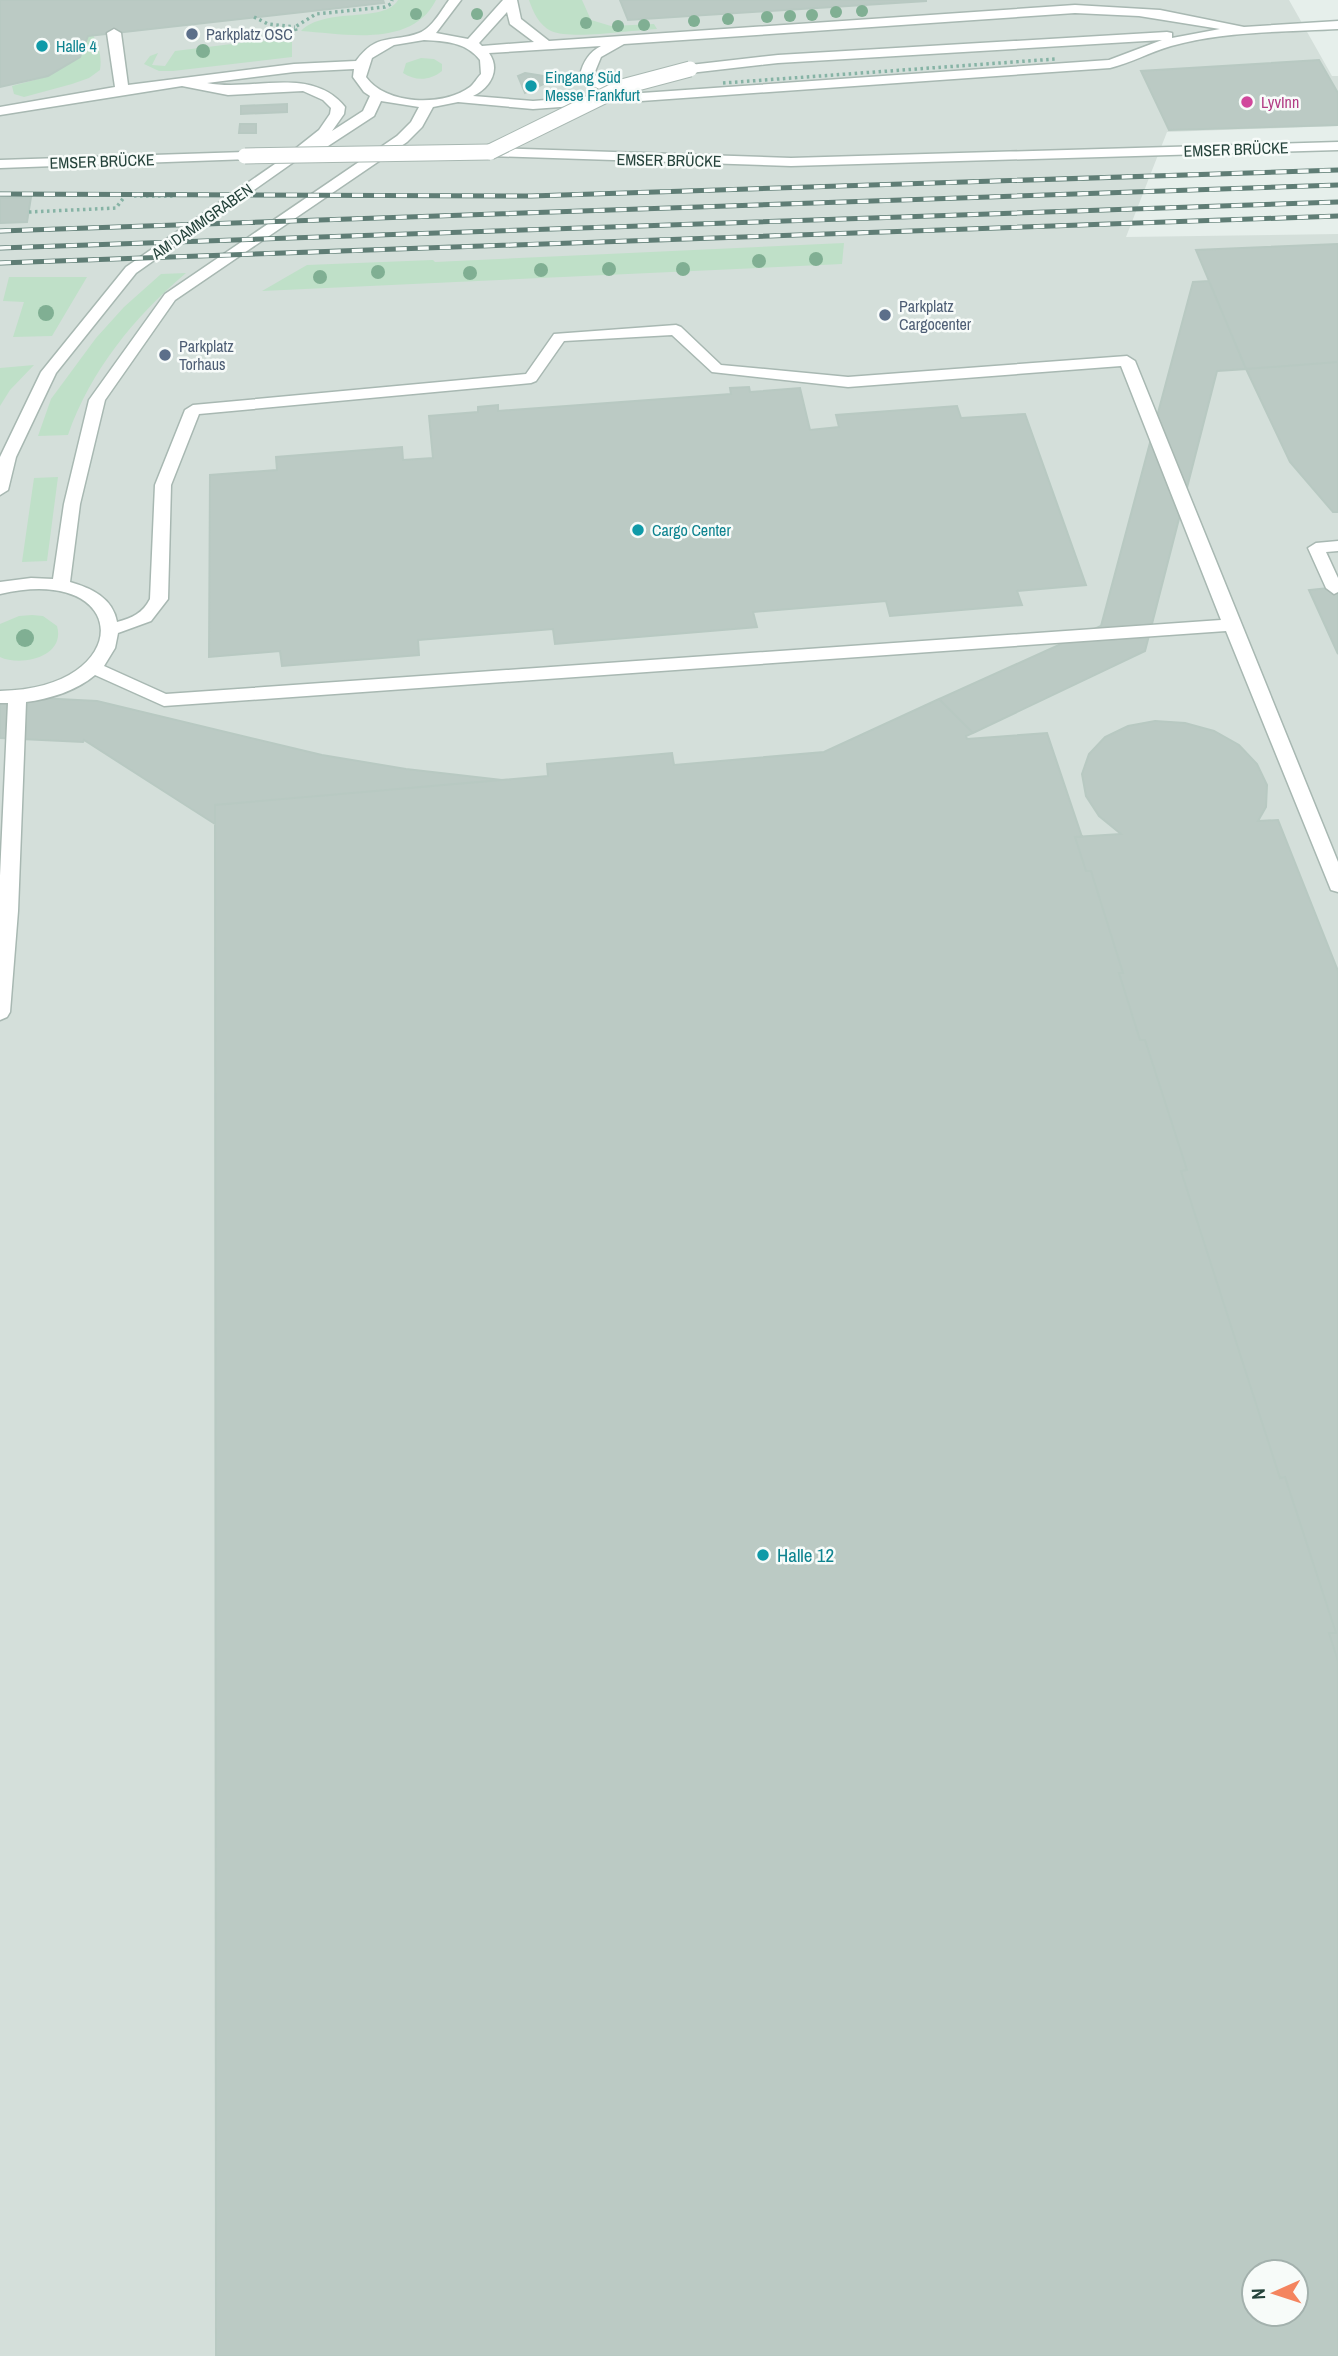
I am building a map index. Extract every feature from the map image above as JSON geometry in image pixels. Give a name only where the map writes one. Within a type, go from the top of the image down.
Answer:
[{"type":"street","points":[[424,36],[439,23],[455,0]]},
{"type":"street","points":[[475,47],[510,0]]},
{"type":"street","points":[[510,0],[515,20],[547,46]]},
{"type":"street","points":[[475,47],[547,46],[1076,9],[1161,13],[1244,31]]},
{"type":"street","points":[[490,152],[622,87],[690,69],[778,59],[1338,24]]},
{"type":"street","points":[[114,33],[122,89]]},
{"type":"street","points":[[456,98],[533,105],[1036,76],[1118,62],[1167,43],[1221,33]]},
{"type":"street","points":[[424,36],[457,39],[475,47],[486,57],[489,68],[485,79],[474,90],[456,98],[428,103],[391,100],[377,95],[360,79],[361,65],[372,51],[387,43],[424,36]]},
{"type":"street","points":[[629,40],[597,52],[589,63],[587,75],[597,84],[641,97]]},
{"type":"street","points":[[0,111],[122,89],[296,69],[361,65]]},
{"type":"street","name":"AM DAMMGRABEN","points":[[0,490],[4,458],[49,372],[131,270],[290,160],[324,133],[337,114],[338,107],[325,94],[290,86],[232,91],[180,82]]},
{"type":"street","points":[[290,160],[357,122],[369,113],[377,95]]},
{"type":"street","points":[[61,584],[72,504],[97,400],[170,297],[402,139],[417,124],[428,103]]},
{"type":"street","points":[[417,124],[462,108],[495,103]]},
{"type":"street","name":"EMSER BRÜCKE","points":[[0,164],[284,154],[490,152],[593,158],[791,162],[1338,146]]},
{"type":"street","points":[[110,631],[143,621],[153,612],[159,599],[163,485],[193,410],[530,378],[559,337],[676,330],[716,369],[848,382],[1127,361],[1338,885]]},
{"type":"street","points":[[1334,588],[1316,548],[1338,546]]},
{"type":"street","points":[[0,588],[34,582],[61,584],[81,591],[97,601],[107,615],[110,631],[105,649],[92,667],[71,683],[45,693],[8,698],[8,911],[0,1012]]},
{"type":"street","points":[[92,667],[164,700],[1232,625]]},
{"type":"path","points":[[254,18],[268,24],[296,29],[316,14],[385,7],[391,4],[392,0]]},
{"type":"path","points":[[718,83],[1055,59]]},
{"type":"path","points":[[29,212],[116,208]]},
{"type":"shaded area","points":[[0,0],[1289,0],[1332,76],[1338,76],[1338,126],[1167,132],[1126,237],[1338,234],[1338,2356],[0,2356]]},
{"type":"green space","points":[[398,0],[436,0],[425,15],[411,26],[395,32],[357,35],[301,31],[312,23],[325,19],[380,11],[391,7]]},
{"type":"green space","points":[[529,0],[582,0],[591,20],[611,26],[654,24],[657,29],[587,35],[561,34],[551,31],[540,22]]},
{"type":"green space","points":[[93,35],[100,52],[100,70],[89,78],[72,84],[24,97],[14,94],[12,86],[49,76],[79,57],[88,36]]},
{"type":"green space","points":[[257,41],[292,42],[292,57],[173,71],[159,71],[144,64],[150,56],[158,53],[152,65],[165,66],[175,51]]},
{"type":"green space","points":[[421,58],[434,59],[442,64],[442,71],[433,77],[422,79],[403,73],[406,63]]},
{"type":"green space","points":[[844,243],[842,264],[262,291],[307,265],[435,262]]},
{"type":"green space","points":[[186,273],[149,307],[116,346],[77,411],[68,435],[38,436],[51,399],[96,338],[124,307],[161,274]]},
{"type":"green space","points":[[9,277],[87,277],[52,336],[13,337],[24,302],[3,301]]},
{"type":"green space","points":[[34,365],[10,390],[0,406],[0,368]]},
{"type":"green space","points":[[58,477],[47,561],[22,562],[34,478]]},
{"type":"green space","points":[[19,616],[43,616],[57,626],[58,637],[55,645],[40,657],[30,660],[0,657],[0,624]]},
{"type":"building","name":"Halle 4","points":[[0,0],[383,0],[384,3],[88,36],[80,57],[48,76],[0,87]]},
{"type":"building","points":[[620,0],[926,0],[926,1],[628,20]]},
{"type":"building","name":"LyvInn","points":[[1319,60],[1338,93],[1338,125],[1169,130],[1141,71]]},
{"type":"building","name":"Eingang Süd Messe Frankfurt","points":[[525,73],[556,78],[525,93],[518,76]]},
{"type":"building","points":[[287,104],[287,112],[241,114],[241,106]]},
{"type":"building","points":[[240,124],[256,124],[256,133],[239,133]]},
{"type":"building","points":[[31,197],[27,222],[0,223],[0,198]]},
{"type":"building","points":[[1338,244],[1338,362],[1246,369],[1196,250]]},
{"type":"building","points":[[1209,281],[1246,369],[1217,371],[1145,651],[973,733],[939,699],[1101,626],[1193,282]]},
{"type":"building","points":[[1338,362],[1338,512],[1333,512],[1290,462],[1246,369]]},
{"type":"building","name":"Cargo Center","points":[[749,387],[750,392],[800,388],[810,430],[839,427],[836,415],[957,406],[961,418],[1025,414],[1086,585],[1017,591],[1022,605],[890,616],[886,601],[753,612],[757,627],[555,644],[553,629],[418,640],[419,655],[282,666],[280,651],[209,657],[210,475],[277,470],[276,457],[402,447],[403,460],[433,458],[429,416],[478,412],[478,407],[498,405],[498,411],[731,394],[730,388]]},
{"type":"building","points":[[1338,587],[1338,654],[1309,590]]},
{"type":"building","points":[[0,696],[97,701],[322,755],[406,769],[502,780],[215,805],[215,824],[84,740],[0,738]]},
{"type":"building","name":"Halle 12","points":[[939,699],[973,733],[966,736],[967,739],[1047,733],[1082,837],[1075,837],[1086,871],[1091,871],[1123,973],[1119,973],[1140,1040],[1145,1040],[1187,1170],[1181,1171],[1280,1478],[1285,1477],[1336,1633],[1329,1633],[1338,1661],[1338,2356],[216,2356],[215,805],[548,776],[547,764],[672,753],[674,765],[824,752]]},
{"type":"building","points":[[1155,721],[1185,723],[1214,731],[1239,745],[1257,764],[1267,785],[1266,807],[1258,821],[1278,820],[1338,971],[1338,1661],[1329,1633],[1336,1633],[1285,1477],[1280,1478],[1181,1171],[1187,1170],[1145,1040],[1140,1040],[1119,973],[1123,973],[1091,871],[1086,871],[1075,837],[1121,834],[1099,816],[1086,796],[1082,774],[1089,754],[1105,737],[1128,726]]},
{"type":"railway","points":[[0,194],[531,196],[1338,170]]},
{"type":"railway","points":[[0,231],[1338,185]]},
{"type":"railway","points":[[0,248],[1338,202]]},
{"type":"railway","points":[[0,263],[1338,216]]},
{"type":"place","name":"Parkplatz OSC","points":[[192,34]]},
{"type":"place","name":"Halle 4","points":[[42,46]]},
{"type":"place","name":"Eingang Süd Messe Frankfurt","points":[[531,86]]},
{"type":"place","name":"LyvInn","points":[[1247,102]]},
{"type":"place","name":"Parkplatz Cargocenter","points":[[885,315]]},
{"type":"place","name":"Parkplatz Torhaus","points":[[165,355]]},
{"type":"place","name":"Cargo Center","points":[[638,530]]},
{"type":"place","name":"Halle 12","points":[[763,1555]]}]
